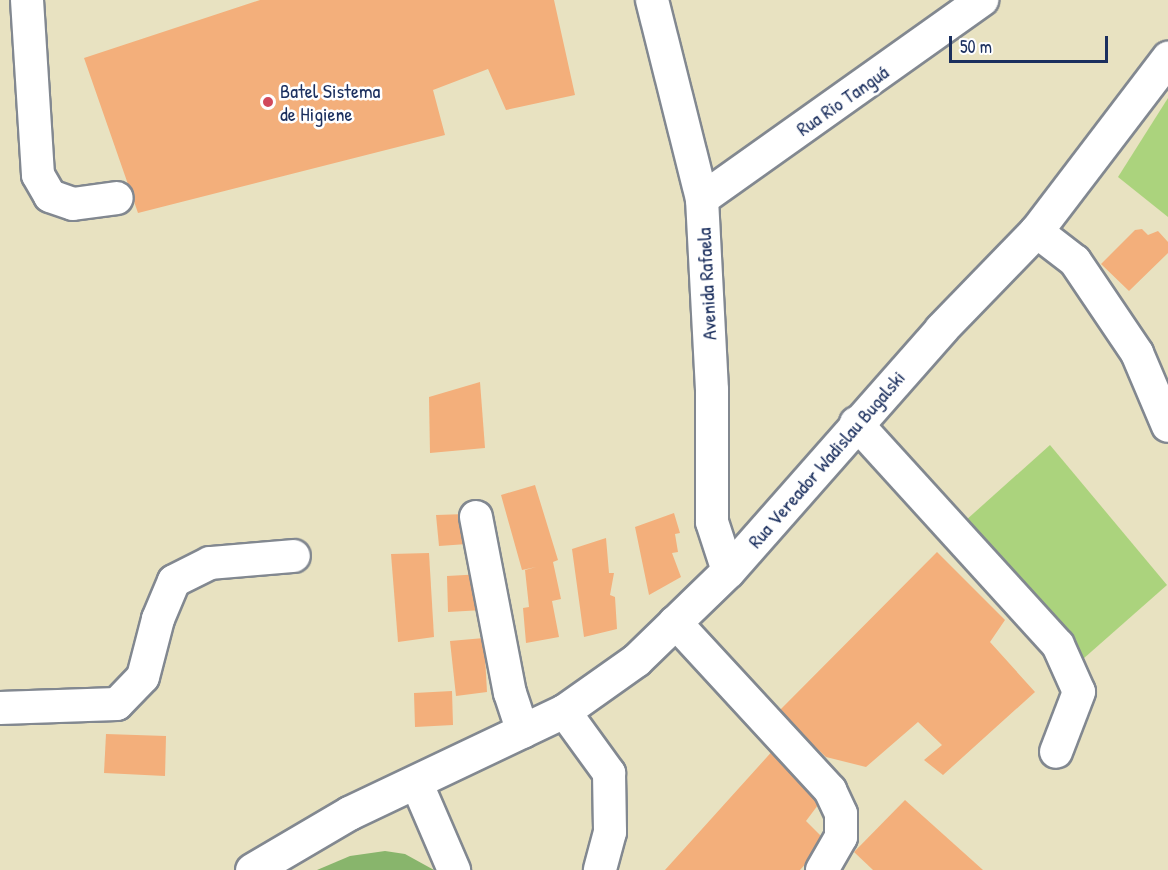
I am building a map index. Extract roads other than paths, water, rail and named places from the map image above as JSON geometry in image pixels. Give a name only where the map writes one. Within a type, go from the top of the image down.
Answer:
[{"type":"main road","name":"Rua Vereador Wadislau Bugalski","points":[[252,870],[349,813],[417,784],[564,711],[636,660],[728,571],[856,423],[1036,231],[1168,58]]},
{"type":"street","points":[[27,0],[38,175],[50,196],[73,204],[117,198]]},
{"type":"street","name":"Avenida Rafaela","points":[[652,0],[702,199],[712,390],[712,522],[728,571]]},
{"type":"street","name":"Rua Rio Tanguá","points":[[702,199],[982,0]]},
{"type":"street","points":[[1036,231],[1075,261],[1137,352],[1168,426]]},
{"type":"street","points":[[856,423],[1058,645],[1079,692],[1056,752]]},
{"type":"street","points":[[476,517],[510,693],[523,732]]},
{"type":"street","points":[[0,708],[117,704],[143,677],[158,619],[174,581],[210,563],[294,556]]},
{"type":"street","points":[[675,622],[830,790],[841,814],[841,837],[822,870]]},
{"type":"street","points":[[564,711],[609,773],[610,832],[600,870]]},
{"type":"street","points":[[417,784],[454,870]]},
{"type":"place","name":"Batel Sistema de Higiene","points":[[268,102]]}]
